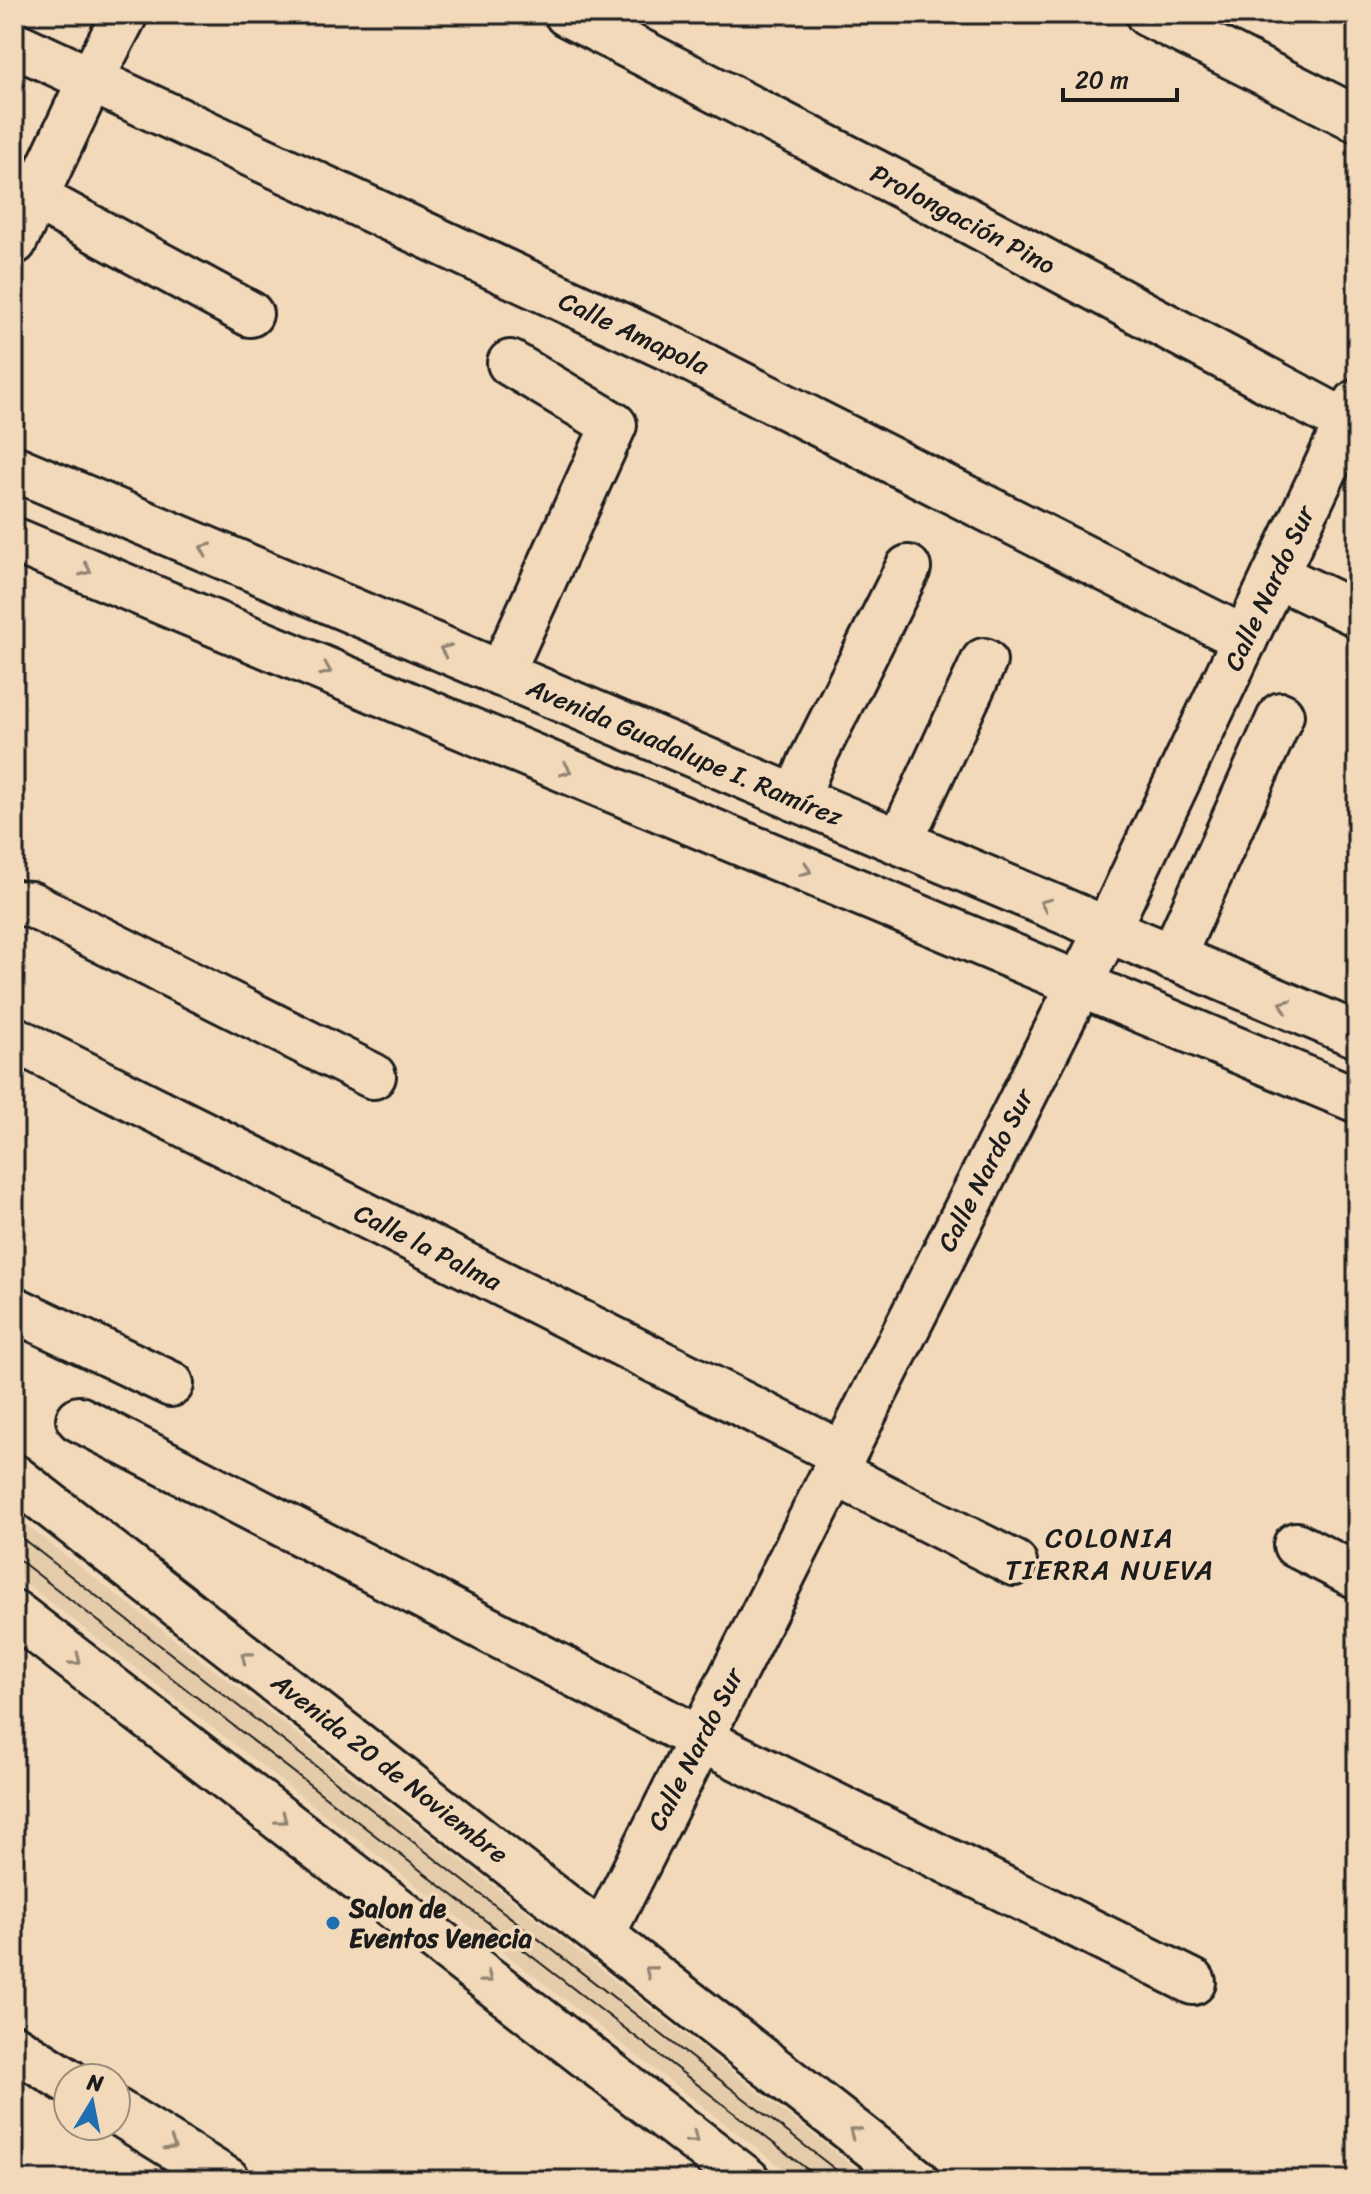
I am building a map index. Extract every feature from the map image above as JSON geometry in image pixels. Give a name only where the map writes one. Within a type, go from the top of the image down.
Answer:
[{"type":"street","points":[[14,242],[26,192],[125,14]]},
{"type":"street","name":"Prolongación Pino","points":[[567,14],[1354,418]]},
{"type":"street","points":[[1148,14],[1357,119]]},
{"type":"street","name":"Calle Amapola","points":[[14,44],[671,349],[1245,639]]},
{"type":"street","points":[[26,192],[250,314]]},
{"type":"street","points":[[501,674],[614,425],[510,363]]},
{"type":"street","name":"Calle Nardo Sur","points":[[603,1933],[1107,930],[1275,575],[1354,418]]},
{"type":"street","name":"Avenida Guadalupe I. Ramírez","points":[[14,468],[1357,1035]]},
{"type":"street","points":[[14,540],[1357,1100]]},
{"type":"street","points":[[796,799],[811,762],[908,568]]},
{"type":"street","points":[[1275,575],[1357,614]]},
{"type":"street","points":[[900,842],[984,661]]},
{"type":"street","points":[[1172,958],[1281,715]]},
{"type":"street","points":[[14,903],[30,904],[373,1076]]},
{"type":"street","name":"Calle la Palma","points":[[14,1039],[838,1463],[1014,1563]]},
{"type":"street","points":[[14,1309],[171,1384]]},
{"type":"street","points":[[79,1419],[700,1739],[1193,1982]]},
{"type":"street","name":"Avenida 20 de Noviembre","points":[[14,1477],[603,1933],[916,2180]]},
{"type":"street","points":[[1296,1545],[1357,1576]]},
{"type":"street","points":[[14,1613],[747,2180]]},
{"type":"street","points":[[14,2047],[52,2071]]},
{"type":"street","points":[[132,2121],[227,2180]]},
{"type":"shaded area","points":[[14,1516],[871,2180],[798,2180],[14,1574]]},
{"type":"tram line","points":[[14,1532],[849,2180]]},
{"type":"tram line","points":[[14,1556],[821,2180]]},
{"type":"place","name":"Salon de Eventos Venecia","points":[[333,1923]]},
{"type":"district","name":"COLONIA TIERRA NUEVA","points":[[1110,1553]]}]
